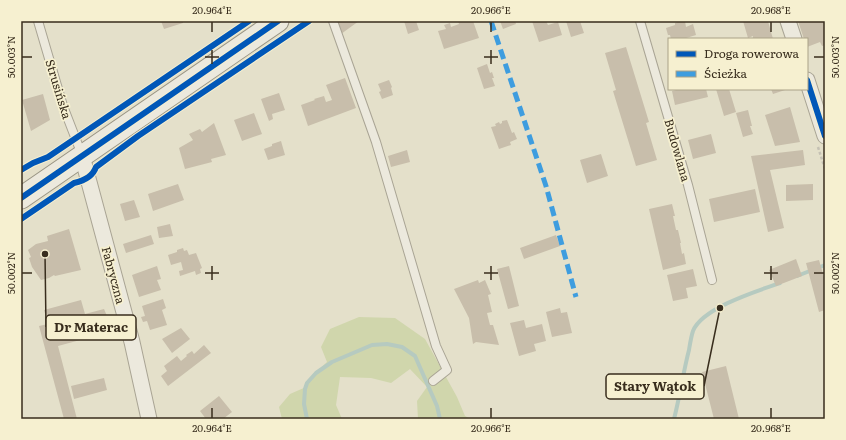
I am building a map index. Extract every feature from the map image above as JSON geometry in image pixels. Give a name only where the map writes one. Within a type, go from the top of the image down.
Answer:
[{"type":"street","points":[[21,198],[82,156],[257,28],[278,21]]},
{"type":"street","points":[[788,21],[794,38]]},
{"type":"street","points":[[808,83],[825,136]]},
{"type":"street","name":"Fabryczna","points":[[82,156],[132,342],[149,419]]},
{"type":"lane","name":"Strusińska","points":[[38,21],[63,106],[82,156]]},
{"type":"lane","points":[[333,21],[376,142],[436,346],[447,370],[433,381]]},
{"type":"lane","name":"Budowlana","points":[[640,21],[688,185],[712,280]]},
{"type":"green space","points":[[359,317],[395,318],[425,339],[457,397],[465,416],[471,419],[418,419],[417,401],[427,387],[410,369],[391,383],[371,378],[340,377],[336,405],[342,419],[282,419],[279,407],[290,394],[306,387],[306,382],[327,362],[321,347],[330,329]]},
{"type":"building","points":[[161,21],[183,21],[183,23],[164,29]]},
{"type":"building","points":[[336,21],[359,21],[341,34]]},
{"type":"building","points":[[404,21],[416,21],[419,30],[408,34]]},
{"type":"building","points":[[458,21],[473,21],[479,38],[444,49],[438,31],[446,29],[444,25],[450,23],[451,27],[459,24]]},
{"type":"building","points":[[500,21],[515,21],[516,24],[503,29]]},
{"type":"building","points":[[532,21],[546,21],[548,25],[558,22],[562,35],[539,42]]},
{"type":"building","points":[[566,21],[580,21],[584,33],[571,37]]},
{"type":"building","points":[[685,21],[686,27],[693,24],[696,35],[686,38],[671,38],[666,28],[675,25],[675,23]]},
{"type":"building","points":[[743,21],[768,21],[773,38],[753,38],[753,36],[748,38]]},
{"type":"building","points":[[798,21],[825,21],[825,45],[822,46],[820,42],[808,47],[808,38],[804,38]]},
{"type":"building","points":[[626,47],[649,122],[646,123],[657,160],[636,166],[613,91],[616,90],[605,53]]},
{"type":"building","points":[[487,64],[490,73],[492,72],[494,78],[492,78],[495,86],[484,89],[477,68]]},
{"type":"building","points":[[345,78],[356,108],[308,126],[301,105],[324,96],[326,102],[332,100],[326,85]]},
{"type":"building","points":[[389,80],[393,95],[382,99],[378,84]]},
{"type":"building","points":[[706,90],[708,97],[675,105],[672,91]]},
{"type":"building","points":[[716,90],[729,90],[736,112],[724,116]]},
{"type":"building","points":[[771,90],[785,90],[773,94]]},
{"type":"building","points":[[279,93],[285,110],[272,114],[273,119],[269,121],[261,99]]},
{"type":"building","points":[[43,94],[50,120],[31,131],[22,100]]},
{"type":"building","points":[[790,107],[800,142],[775,146],[765,115]]},
{"type":"building","points":[[748,110],[752,126],[750,126],[753,134],[743,137],[736,113]]},
{"type":"building","points":[[254,113],[262,134],[242,141],[234,120]]},
{"type":"building","points":[[507,120],[512,133],[514,132],[517,139],[510,142],[511,145],[499,149],[491,127],[496,126],[495,124],[499,122],[500,124],[502,121]]},
{"type":"building","points":[[214,123],[226,155],[211,159],[212,162],[185,169],[179,148],[193,140],[189,134],[200,129],[202,132]]},
{"type":"building","points":[[711,134],[716,153],[693,159],[688,140]]},
{"type":"building","points":[[281,141],[285,155],[268,160],[264,149]]},
{"type":"building","points":[[407,150],[410,162],[391,167],[388,156]]},
{"type":"building","points":[[803,150],[805,165],[770,170],[784,228],[768,232],[751,156]]},
{"type":"building","points":[[601,154],[608,176],[587,183],[580,160]]},
{"type":"building","points":[[178,184],[184,200],[153,211],[148,194]]},
{"type":"building","points":[[813,184],[813,200],[786,201],[786,185]]},
{"type":"building","points":[[755,189],[760,212],[714,222],[709,199]]},
{"type":"building","points":[[134,200],[140,217],[125,221],[120,204]]},
{"type":"building","points":[[672,204],[676,230],[678,230],[682,254],[684,253],[686,264],[663,270],[649,209]]},
{"type":"building","points":[[170,224],[173,236],[159,238],[157,227]]},
{"type":"building","points":[[69,229],[81,270],[54,275],[41,280],[32,267],[29,258],[31,257],[28,250],[36,244],[48,241],[47,236]]},
{"type":"building","points":[[151,235],[154,244],[126,253],[123,244]]},
{"type":"building","points":[[556,235],[560,246],[524,259],[520,248]]},
{"type":"building","points":[[183,248],[184,251],[187,250],[189,255],[196,253],[202,268],[200,269],[201,273],[196,275],[195,271],[180,276],[179,271],[183,270],[181,262],[171,265],[168,255]]},
{"type":"building","points":[[796,259],[802,276],[776,286],[769,270]]},
{"type":"building","points":[[819,260],[825,281],[825,310],[819,312],[806,263]]},
{"type":"building","points":[[157,266],[161,279],[157,280],[161,290],[139,297],[132,275]]},
{"type":"building","points":[[509,266],[519,306],[508,309],[497,269]]},
{"type":"building","points":[[693,269],[697,286],[686,288],[688,298],[673,301],[667,275]]},
{"type":"building","points":[[478,280],[479,283],[485,280],[491,294],[488,295],[492,312],[487,313],[490,325],[493,325],[499,345],[476,342],[473,344],[469,318],[454,289]]},
{"type":"building","points":[[163,299],[166,308],[162,310],[167,325],[150,330],[147,321],[143,322],[141,317],[145,316],[142,306]]},
{"type":"building","points":[[81,300],[85,314],[104,309],[107,316],[111,315],[113,323],[108,324],[110,332],[58,346],[77,419],[64,419],[39,326],[48,324],[44,310]]},
{"type":"building","points":[[560,308],[561,313],[567,312],[572,333],[552,337],[546,312]]},
{"type":"building","points":[[524,320],[526,328],[542,324],[546,341],[534,344],[536,351],[519,356],[510,323]]},
{"type":"building","points":[[181,328],[190,339],[172,353],[162,339]]},
{"type":"building","points":[[204,345],[211,353],[168,386],[161,376],[167,371],[164,366],[177,356],[181,361],[187,356],[186,355],[192,351],[194,354]]},
{"type":"building","points":[[726,366],[739,419],[714,419],[702,372]]},
{"type":"building","points":[[104,378],[107,390],[74,399],[71,386]]},
{"type":"building","points":[[219,396],[232,412],[223,419],[206,419],[200,411]]},
{"type":"waterway","points":[[797,276],[825,265]]},
{"type":"waterway","points":[[674,419],[693,331],[698,323],[707,315],[731,301],[780,283]]},
{"type":"waterway","points":[[307,419],[304,404],[305,389],[307,383],[316,373],[332,362],[372,345],[387,344],[402,347],[415,356],[437,406],[440,419]]},
{"type":"marked path","points":[[491,21],[546,186],[576,297]]},
{"type":"cycle path","points":[[21,170],[48,157],[249,21]]},
{"type":"cycle path","points":[[21,198],[278,21]]},
{"type":"cycle path","points":[[21,219],[74,183],[87,178],[93,173],[96,167],[138,136],[309,21]]},
{"type":"cycle path","points":[[808,83],[825,136]]},
{"type":"place","name":"Dr Materac","points":[[45,254]]},
{"type":"place","name":"Stary Wątok","points":[[720,308]]}]
